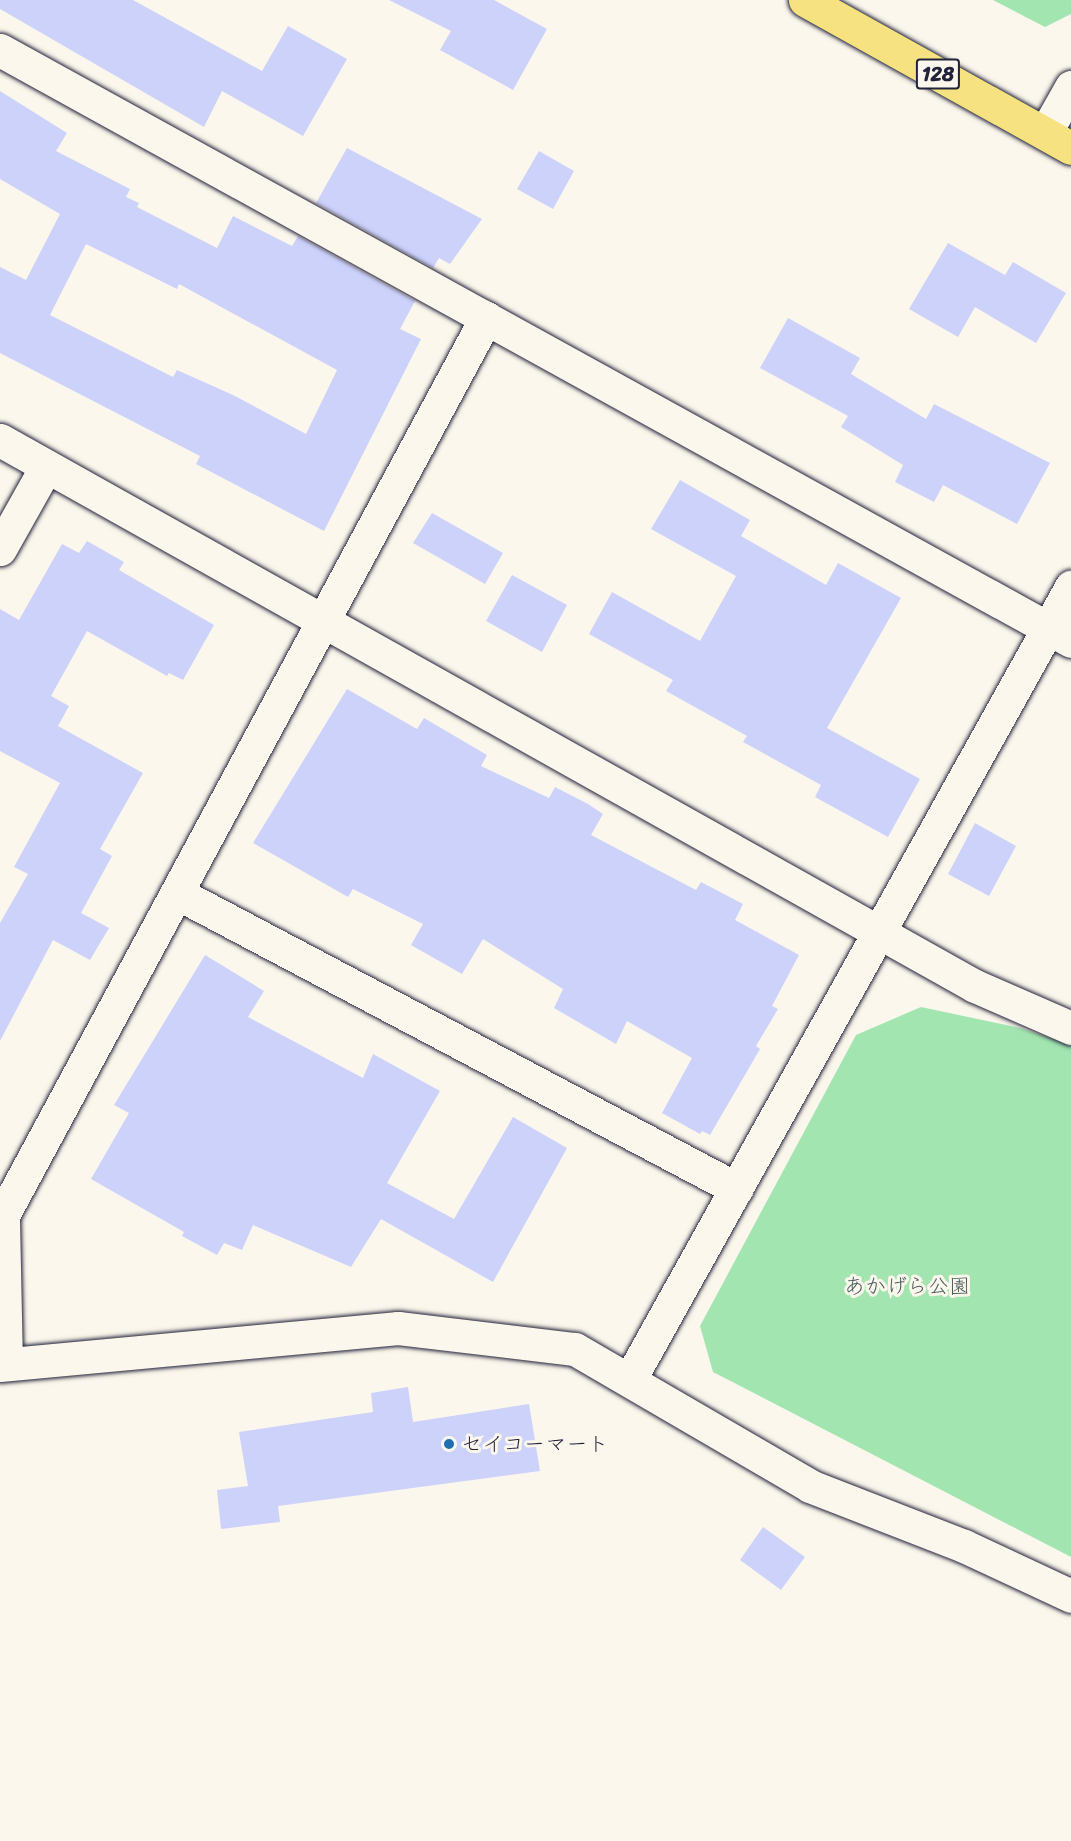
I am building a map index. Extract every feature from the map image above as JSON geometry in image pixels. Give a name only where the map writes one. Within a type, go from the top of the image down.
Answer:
[{"type":"main road","name":"128","points":[[805,0],[1058,140]]},
{"type":"street","points":[[0,50],[1059,635]]},
{"type":"street","points":[[1058,140],[1071,87]]},
{"type":"street","points":[[486,318],[324,623],[3,1215],[3,1364],[398,1328],[575,1348],[810,1486],[964,1546],[1071,1596]]},
{"type":"street","points":[[0,440],[975,986],[1071,1028]]},
{"type":"street","points":[[0,549],[46,467]]},
{"type":"street","points":[[630,1379],[881,934],[1059,635],[1071,587]]},
{"type":"street","points":[[177,893],[737,1189]]},
{"type":"green space","points":[[993,0],[1071,0],[1071,14],[1045,27]]},
{"type":"green space","name":"あかげら公園","points":[[921,1007],[1020,1028],[1071,1045],[1071,1557],[713,1372],[700,1326],[856,1035]]},
{"type":"building","points":[[0,0],[133,0],[262,71],[288,26],[347,59],[303,136],[222,91],[204,127],[0,9]]},
{"type":"building","points":[[389,0],[494,0],[547,29],[513,90],[440,50],[451,31]]},
{"type":"building","points":[[0,91],[67,133],[56,151],[130,189],[126,197],[139,203],[137,207],[217,248],[233,216],[292,246],[298,236],[415,301],[400,329],[421,339],[324,531],[196,464],[200,456],[0,353],[0,267],[26,280],[60,214],[0,179]],"holes":[[[86,244],[177,289],[179,284],[337,370],[306,434],[233,395],[177,370],[173,377],[50,315]]]},
{"type":"building","points":[[347,148],[482,219],[450,264],[439,258],[433,268],[316,203]]},
{"type":"building","points":[[539,151],[574,171],[553,209],[517,189]]},
{"type":"building","points":[[948,243],[1005,275],[1013,262],[1066,293],[1036,343],[975,307],[958,337],[909,309]]},
{"type":"building","points":[[788,318],[860,358],[851,374],[926,419],[934,404],[1050,463],[1017,524],[943,485],[934,502],[895,482],[903,465],[841,427],[848,416],[760,368]]},
{"type":"building","points":[[680,480],[750,520],[741,536],[826,585],[838,563],[901,598],[827,728],[920,779],[888,837],[815,797],[821,785],[743,742],[747,736],[666,691],[673,680],[589,634],[612,592],[700,641],[736,576],[651,529]]},
{"type":"building","points":[[432,513],[503,553],[485,584],[413,543]]},
{"type":"building","points":[[87,541],[124,562],[119,570],[214,625],[183,680],[169,673],[167,676],[87,631],[51,696],[69,706],[58,726],[143,773],[100,849],[112,856],[81,913],[109,928],[90,960],[53,940],[0,1041],[0,923],[28,874],[14,867],[60,783],[0,751],[0,609],[19,620],[62,544],[79,553]]},
{"type":"building","points":[[512,575],[567,605],[542,652],[486,621]]},
{"type":"building","points":[[347,689],[417,729],[424,718],[487,755],[481,766],[549,798],[555,787],[588,804],[603,814],[591,835],[696,890],[701,882],[743,904],[735,920],[799,955],[772,1006],[778,1009],[756,1046],[760,1049],[710,1135],[702,1131],[700,1134],[662,1113],[692,1058],[627,1021],[616,1044],[554,1008],[563,989],[483,939],[462,974],[411,945],[423,924],[353,889],[348,897],[253,843]]},
{"type":"building","points":[[975,823],[1016,846],[989,896],[948,874]]},
{"type":"building","points":[[205,955],[264,991],[248,1017],[363,1078],[373,1054],[440,1091],[387,1183],[454,1219],[513,1117],[567,1148],[493,1282],[381,1219],[351,1267],[253,1225],[242,1250],[224,1243],[217,1255],[182,1236],[184,1232],[91,1179],[129,1113],[114,1105]]},
{"type":"building","points":[[408,1387],[413,1422],[529,1404],[540,1471],[278,1506],[280,1522],[221,1529],[217,1490],[248,1486],[239,1432],[373,1412],[371,1393]]},
{"type":"building","points":[[763,1527],[805,1557],[781,1590],[740,1560]]},
{"type":"place","name":"セイコーマート","points":[[449,1444]]}]
